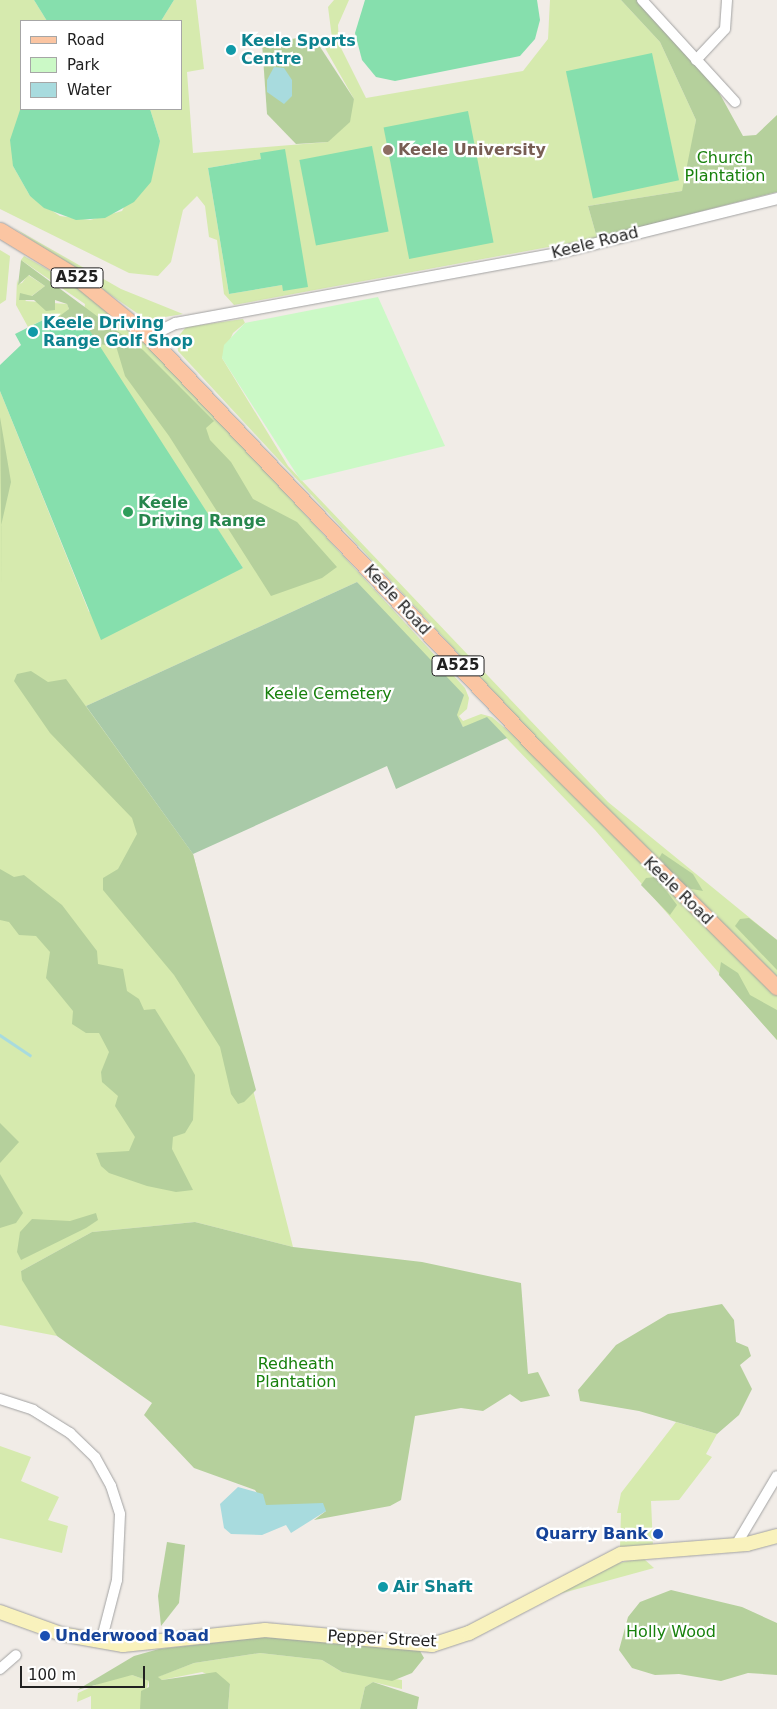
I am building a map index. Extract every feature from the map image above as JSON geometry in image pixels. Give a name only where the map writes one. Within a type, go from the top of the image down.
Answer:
[{"type":"main road","name":"Keele Road","points":[[0,230],[72,274],[148,336],[535,747],[777,987]]},
{"type":"main road","name":"Pepper Street","points":[[0,1612],[61,1634],[101,1642],[139,1645],[265,1630],[432,1644],[469,1633],[621,1554],[736,1545],[777,1536]]},
{"type":"street","points":[[642,0],[735,102]]},
{"type":"street","points":[[696,60],[725,29],[727,0]]},
{"type":"street","name":"Keele Road","points":[[148,336],[175,323],[555,253],[777,198]]},
{"type":"street","points":[[0,1399],[33,1410],[70,1433],[95,1457],[111,1486],[120,1514],[117,1580],[101,1642]]},
{"type":"street","points":[[736,1545],[777,1476]]},
{"type":"street","points":[[0,1669],[16,1655]]},
{"type":"green space","points":[[0,0],[34,0],[46,20],[20,20],[21,110],[13,166],[30,196],[60,216],[90,220],[122,211],[160,141],[150,110],[182,110],[182,20],[162,20],[174,0],[196,0],[204,69],[187,72],[193,153],[328,142],[354,99],[325,48],[332,38],[328,7],[334,0],[349,0],[338,25],[339,44],[366,98],[523,71],[548,39],[550,0],[621,0],[660,42],[696,120],[687,180],[682,191],[588,206],[597,238],[234,305],[224,294],[217,240],[209,237],[205,206],[197,196],[183,210],[171,262],[158,276],[129,273],[0,209]],"holes":[[[261,159],[284,291],[282,285],[229,294],[208,168]]]},
{"type":"green space","points":[[34,0],[174,0],[162,20],[46,20]]},
{"type":"green space","points":[[365,0],[537,0],[540,20],[535,39],[520,56],[395,81],[376,77],[362,60],[355,33]]},
{"type":"green space","name":"Church Plantation","points":[[621,0],[637,0],[716,87],[743,136],[756,135],[777,115],[777,192],[597,238],[588,206],[682,191],[696,120],[660,42]]},
{"type":"green space","points":[[313,36],[354,99],[350,122],[328,142],[296,144],[267,114],[262,43]]},
{"type":"green space","points":[[652,53],[679,180],[593,198],[566,71]]},
{"type":"green space","points":[[20,110],[150,110],[160,141],[151,182],[134,202],[105,218],[76,220],[44,208],[30,196],[13,166],[10,140]]},
{"type":"green space","points":[[468,111],[494,243],[409,259],[384,127]]},
{"type":"green space","points":[[372,146],[389,231],[316,246],[299,160]]},
{"type":"green space","points":[[285,149],[308,287],[283,291],[282,285],[229,294],[208,168],[261,159],[260,153]]},
{"type":"green space","points":[[14,228],[121,289],[183,314],[147,320]]},
{"type":"green space","points":[[0,250],[10,256],[6,300],[0,304]]},
{"type":"green space","points":[[24,256],[59,276],[62,273],[138,333],[465,688],[469,698],[467,709],[459,716],[463,721],[481,714],[492,717],[513,735],[777,994],[777,1040],[595,830],[487,718],[464,728],[357,582],[86,706],[193,854],[293,1247],[195,1222],[92,1232],[21,1271],[57,1336],[0,1325],[0,391],[89,612],[243,568],[82,323],[85,304],[21,260]]},
{"type":"green space","points":[[21,260],[143,350],[214,421],[206,428],[210,440],[231,462],[253,499],[297,522],[337,567],[322,578],[271,596],[169,436],[125,376],[116,346],[98,344],[82,323],[56,329],[57,318],[69,309],[67,304],[55,300],[55,310],[46,311],[34,300],[19,300],[20,293],[32,296],[45,286],[29,275],[18,285]]},
{"type":"green space","points":[[28,275],[45,286],[25,301],[67,304],[69,309],[56,329],[51,330],[45,319],[28,327],[16,305],[17,279],[18,284],[22,283]]},
{"type":"green space","points":[[378,297],[445,446],[301,481],[222,358],[224,345],[245,323]]},
{"type":"green space","name":"Keele Driving Range","points":[[45,319],[51,330],[82,323],[90,331],[243,568],[101,640],[0,391],[0,365],[21,345],[15,334]]},
{"type":"green space","points":[[243,319],[245,323],[233,333],[222,358],[288,466],[608,802],[777,940],[777,981],[606,813],[178,351],[177,338],[186,327]]},
{"type":"green space","points":[[0,417],[11,482],[1,525]]},
{"type":"green space","name":"Keele Cemetery","points":[[357,582],[464,695],[457,715],[463,727],[487,717],[507,738],[396,789],[387,766],[193,854],[86,706]]},
{"type":"green space","points":[[31,671],[48,682],[66,679],[193,854],[256,1090],[244,1102],[238,1104],[231,1094],[220,1047],[174,975],[103,890],[103,878],[118,869],[137,834],[132,818],[50,733],[14,681],[17,674]]},
{"type":"green space","points":[[662,853],[693,874],[703,891],[686,888],[658,860]]},
{"type":"green space","points":[[0,869],[14,877],[24,875],[62,905],[97,951],[98,964],[123,969],[127,991],[139,999],[144,1010],[155,1009],[185,1057],[195,1075],[193,1120],[185,1133],[173,1137],[172,1149],[193,1190],[176,1192],[147,1186],[109,1173],[101,1166],[96,1153],[129,1151],[135,1137],[115,1106],[118,1096],[102,1082],[101,1072],[109,1052],[99,1033],[86,1033],[72,1024],[73,1011],[46,978],[50,952],[36,936],[19,935],[9,922],[0,920]]},
{"type":"green space","points":[[656,877],[677,905],[670,915],[641,885],[646,878]]},
{"type":"green space","points":[[749,918],[777,940],[777,970],[735,926],[740,919]]},
{"type":"green space","points":[[721,962],[738,973],[750,995],[777,1010],[777,1040],[719,975]]},
{"type":"green space","points":[[0,1123],[19,1142],[0,1163]]},
{"type":"green space","points":[[0,1174],[23,1213],[16,1223],[0,1228]]},
{"type":"green space","points":[[96,1213],[98,1220],[86,1228],[21,1260],[17,1252],[20,1232],[32,1219],[70,1221]]},
{"type":"green space","name":"Redheath Plantation","points":[[195,1222],[293,1247],[422,1262],[521,1283],[528,1374],[538,1372],[550,1396],[521,1402],[510,1394],[483,1411],[461,1408],[415,1416],[401,1500],[390,1506],[314,1520],[326,1511],[265,1505],[255,1490],[194,1468],[144,1415],[152,1403],[57,1336],[22,1280],[21,1271],[92,1232]]},
{"type":"green space","points":[[722,1304],[734,1320],[736,1342],[748,1347],[751,1356],[740,1365],[752,1389],[739,1415],[717,1434],[639,1411],[580,1401],[578,1390],[616,1345],[668,1314]]},
{"type":"green space","points":[[676,1422],[717,1434],[706,1454],[712,1457],[679,1500],[651,1501],[653,1546],[620,1548],[621,1513],[617,1513],[621,1493]]},
{"type":"green space","points":[[0,1446],[31,1457],[21,1481],[59,1497],[48,1520],[68,1526],[62,1553],[0,1538]]},
{"type":"green space","points":[[167,1542],[185,1545],[179,1603],[161,1626],[158,1596]]},
{"type":"green space","points":[[643,1558],[654,1568],[559,1594],[614,1564]]},
{"type":"green space","name":"Holly Wood","points":[[671,1590],[742,1607],[777,1623],[777,1675],[748,1673],[721,1681],[679,1674],[655,1675],[632,1668],[619,1650],[628,1617],[640,1602]]},
{"type":"green space","points":[[264,1637],[420,1651],[424,1658],[412,1673],[392,1681],[342,1672],[322,1660],[260,1653],[194,1663],[158,1677],[162,1680],[216,1672],[230,1684],[228,1709],[140,1709],[141,1691],[149,1687],[149,1681],[132,1675],[77,1690],[134,1656],[159,1649]]},
{"type":"green space","points":[[260,1653],[322,1660],[342,1672],[402,1680],[402,1689],[373,1682],[365,1687],[360,1709],[228,1709],[230,1684],[202,1672],[162,1680],[157,1677],[194,1663]]},
{"type":"green space","points":[[132,1675],[149,1681],[140,1709],[91,1709],[91,1696],[77,1702],[78,1693],[115,1676]]},
{"type":"green space","points":[[373,1682],[419,1697],[417,1709],[360,1709],[365,1687]]},
{"type":"water","points":[[274,67],[284,68],[292,80],[292,96],[284,104],[267,92],[267,80]]},
{"type":"water","points":[[238,1487],[263,1494],[266,1505],[323,1503],[326,1511],[291,1533],[286,1525],[262,1535],[231,1534],[224,1528],[220,1504]]},
{"type":"waterway","points":[[0,1035],[30,1055]]},
{"type":"place","name":"Keele Sports Centre","points":[[231,50]]},
{"type":"place","name":"Keele University","points":[[388,150]]},
{"type":"place","name":"Keele Driving Range Golf Shop","points":[[33,332]]},
{"type":"place","name":"Keele Driving Range","points":[[128,512]]},
{"type":"place","name":"Quarry Bank","points":[[658,1534]]},
{"type":"place","name":"Air Shaft","points":[[383,1587]]},
{"type":"place","name":"Underwood Road","points":[[45,1636]]}]
